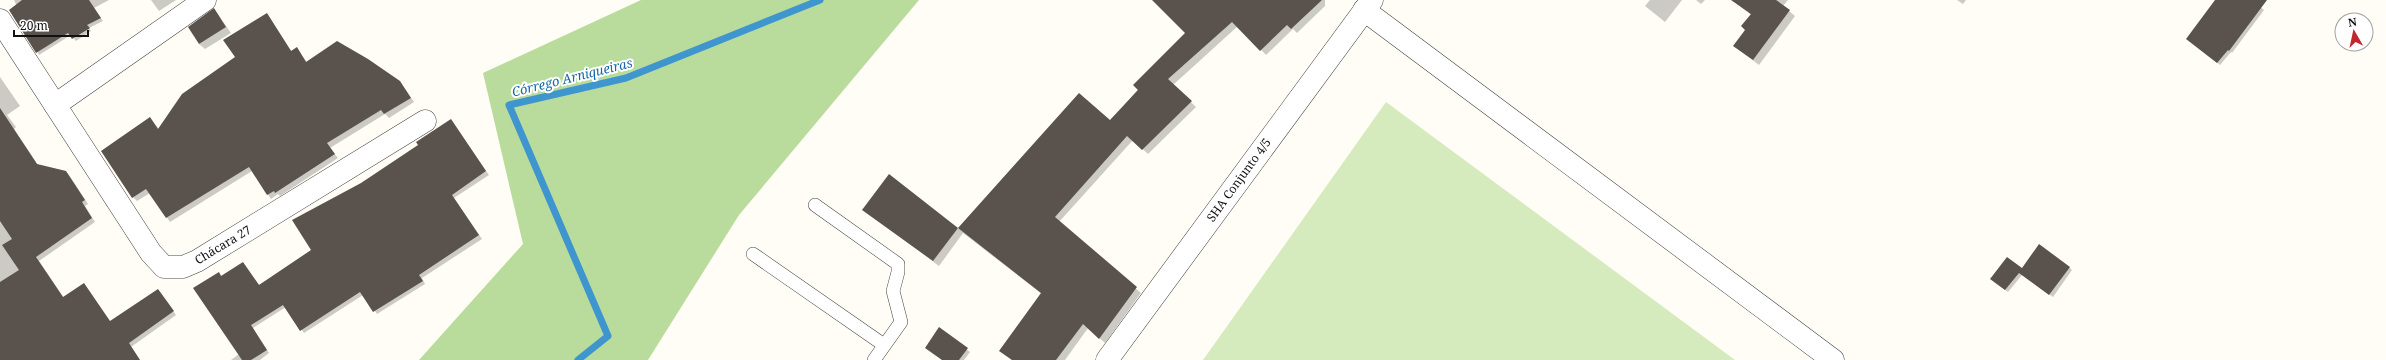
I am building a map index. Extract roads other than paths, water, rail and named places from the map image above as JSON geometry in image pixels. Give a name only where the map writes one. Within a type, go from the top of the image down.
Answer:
[{"type":"street","points":[[55,105],[205,0]]},
{"type":"street","points":[[1368,5],[1833,360]]},
{"type":"street","name":"SHA Conjunto 4/5","points":[[1107,360],[1368,5]]},
{"type":"street","name":"Chácara 27","points":[[0,20],[151,252],[164,267],[183,268],[197,261],[425,121]]},
{"type":"lane","points":[[815,205],[898,264],[894,291],[901,322],[874,360]]},
{"type":"lane","points":[[753,254],[884,346]]},
{"type":"waterway","name":"Córrego Arniqueiras","points":[[578,360],[608,336],[509,105],[626,78],[820,0]]}]
